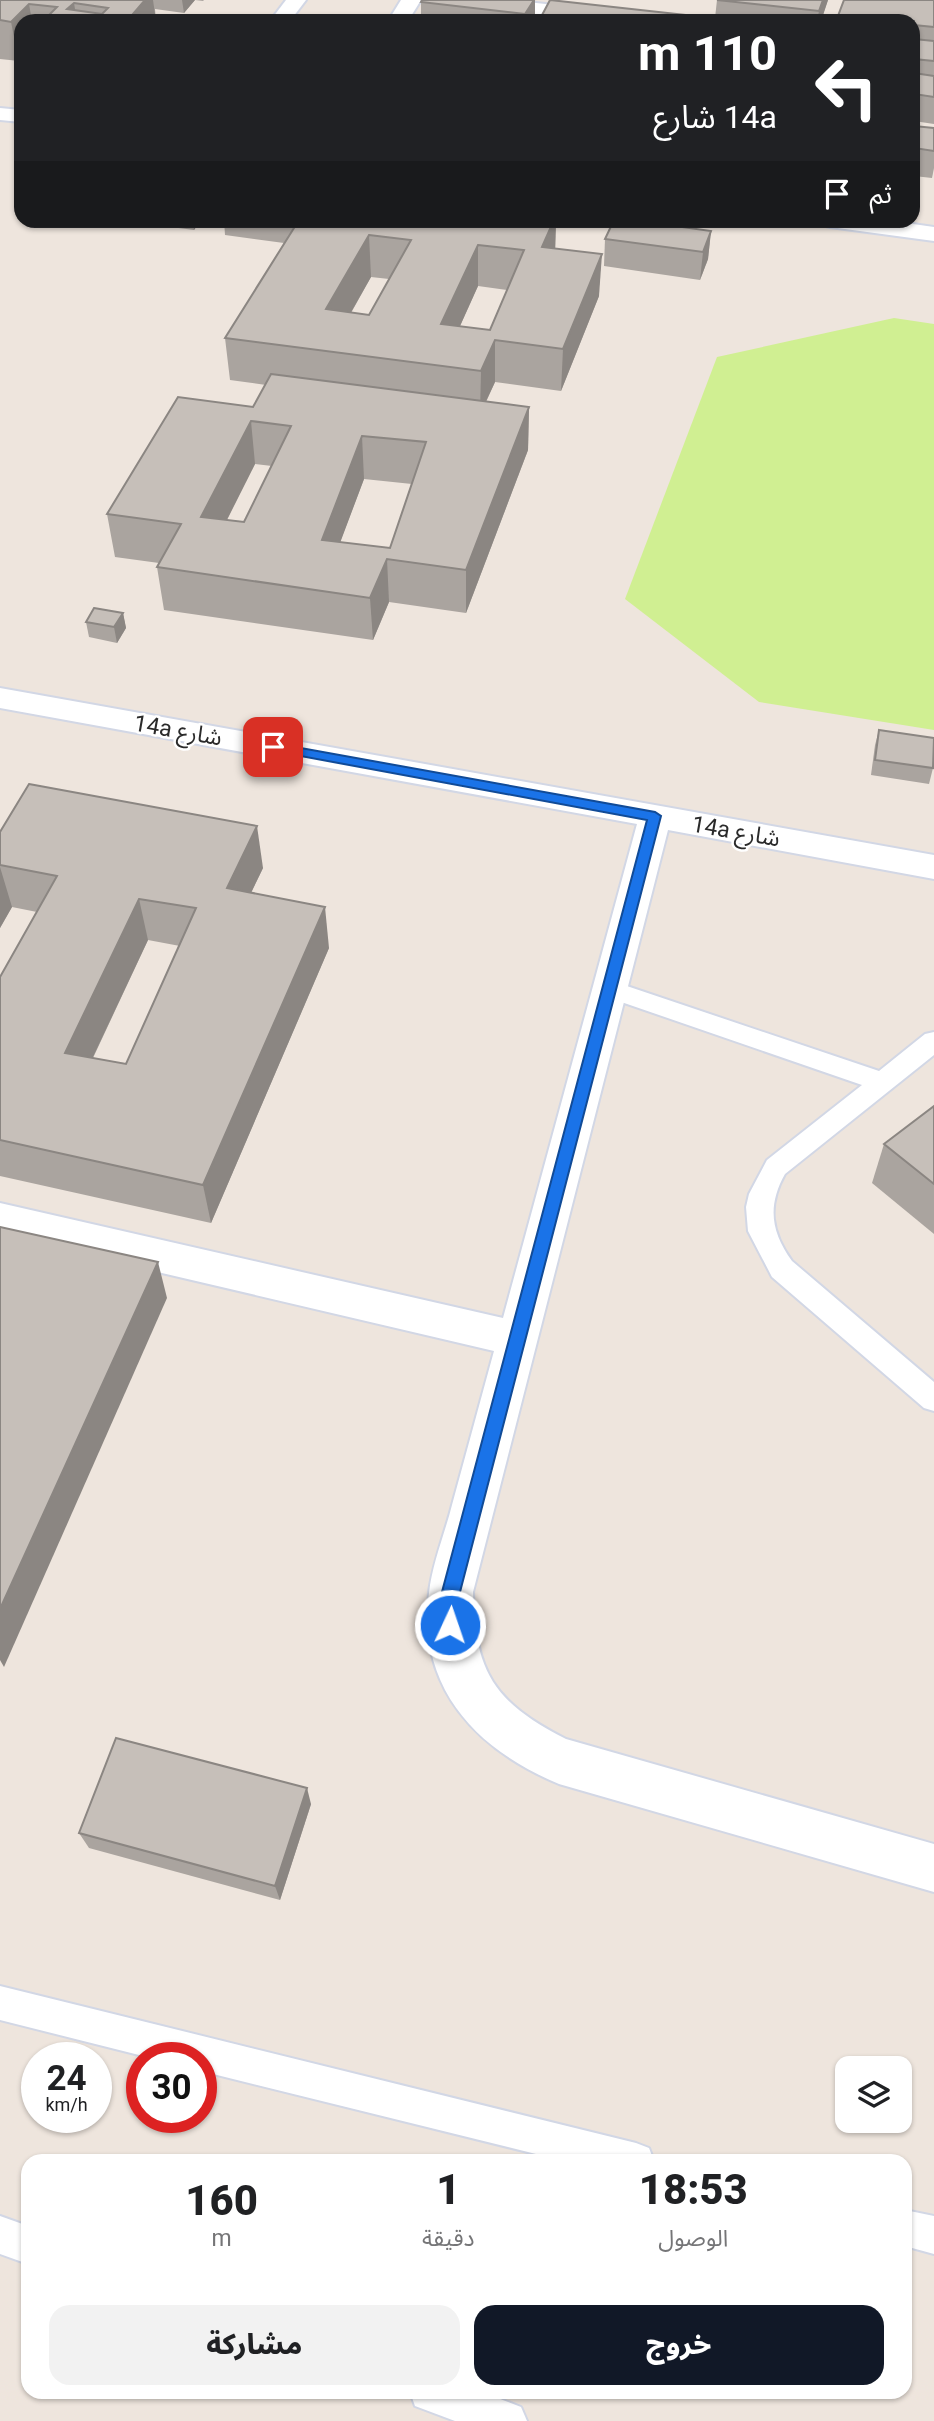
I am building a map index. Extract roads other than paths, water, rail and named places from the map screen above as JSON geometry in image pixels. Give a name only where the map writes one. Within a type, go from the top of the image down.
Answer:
[{"type":"street","points":[[285,14],[296,0]]},
{"type":"street","points":[[455,0],[582,14]]},
{"type":"street","points":[[889,228],[934,234]]},
{"type":"street","name":"14a شارع","points":[[0,698],[934,867]]},
{"type":"street","points":[[655,816],[451,1592],[450,1625],[455,1657],[469,1689],[492,1719],[524,1744],[559,1760],[934,1868]]},
{"type":"street","points":[[0,1219],[519,1339]]},
{"type":"lane","points":[[609,989],[882,1082]]},
{"type":"lane","points":[[934,1041],[776,1167],[763,1186],[758,1208],[760,1230],[768,1249],[782,1269],[934,1399]]},
{"type":"lane","points":[[0,2003],[608,2154]]},
{"type":"lane","points":[[912,2230],[934,2235]]},
{"type":"lane","points":[[0,2235],[21,2242]]},
{"type":"lane","points":[[448,2399],[507,2421]]}]
